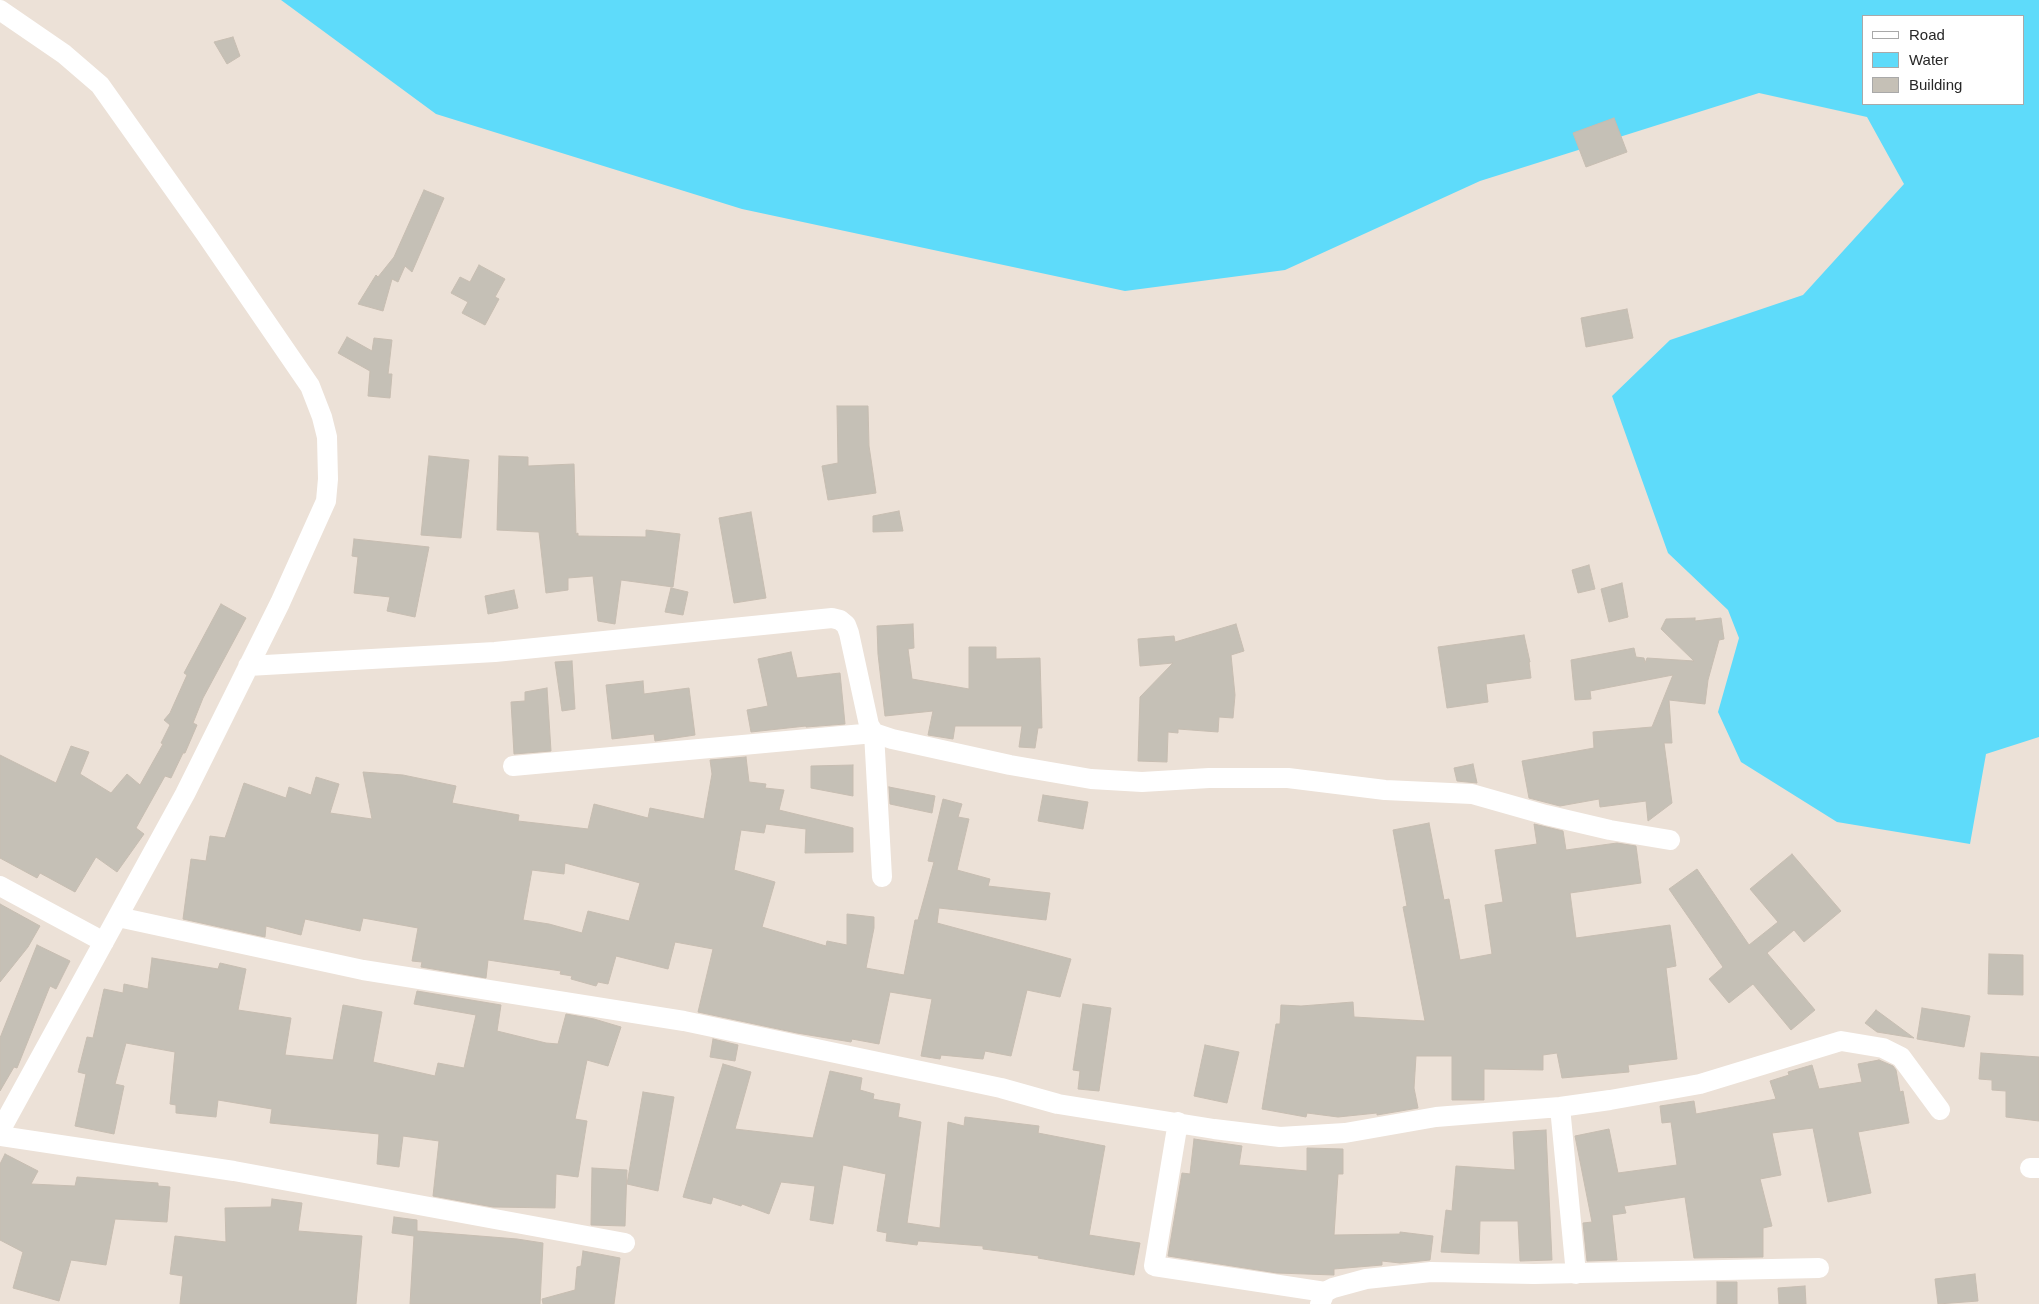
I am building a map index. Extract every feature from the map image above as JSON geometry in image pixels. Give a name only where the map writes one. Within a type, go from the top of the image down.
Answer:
[{"type":"street","points":[[0,10],[64,54],[100,85],[205,233],[310,386],[327,437],[328,479],[326,501],[280,603],[185,794],[0,1131]]},
{"type":"street","points":[[248,666],[495,652],[832,618],[840,620],[846,625],[849,634],[869,726],[874,733],[882,877]]},
{"type":"street","points":[[513,766],[874,733],[892,739],[1010,765],[1092,779],[1142,782],[1209,778],[1288,778],[1385,790],[1472,794],[1583,823],[1670,840]]},
{"type":"street","points":[[0,886],[104,942]]},
{"type":"street","points":[[118,917],[363,970],[684,1022],[1001,1088],[1058,1104],[1214,1129],[1280,1137],[1345,1133],[1436,1116],[1560,1107],[1700,1084],[1841,1041],[1883,1048],[1901,1057],[1940,1110]]},
{"type":"street","points":[[1560,1107],[1576,1274]]},
{"type":"street","points":[[1178,1122],[1154,1266],[1323,1298],[1333,1288],[1366,1279],[1431,1272],[1576,1274],[1820,1268]]},
{"type":"street","points":[[0,1136],[234,1172],[625,1243]]},
{"type":"water","points":[[281,0],[2039,0],[2039,737],[1986,754],[1970,844],[1837,822],[1741,762],[1718,712],[1739,638],[1728,610],[1668,553],[1612,396],[1670,340],[1803,295],[1904,184],[1867,117],[1759,93],[1480,181],[1285,270],[1125,291],[742,209],[436,114]]},
{"type":"building","points":[[233,37],[240,56],[227,64],[214,42]]},
{"type":"building","points":[[1614,118],[1627,152],[1586,167],[1573,133]]},
{"type":"building","points":[[424,190],[444,198],[412,272],[405,266],[398,282],[392,279],[383,311],[358,304],[376,275],[378,277],[394,257]]},
{"type":"building","points":[[479,265],[505,279],[495,297],[499,299],[485,325],[462,313],[468,302],[451,293],[460,277],[470,282]]},
{"type":"building","points":[[1627,309],[1633,338],[1586,347],[1581,318]]},
{"type":"building","points":[[347,337],[372,351],[374,338],[392,340],[388,374],[392,374],[390,398],[368,396],[370,371],[338,353]]},
{"type":"building","points":[[837,406],[868,406],[869,446],[876,493],[828,500],[822,466],[838,463]]},
{"type":"building","points":[[429,456],[469,460],[461,538],[421,535]]},
{"type":"building","points":[[499,456],[528,457],[528,466],[574,464],[576,534],[578,533],[578,536],[646,537],[646,530],[680,534],[673,587],[621,580],[615,624],[598,621],[593,576],[568,578],[568,590],[546,593],[539,532],[497,530]]},
{"type":"building","points":[[899,511],[903,531],[873,532],[873,516]]},
{"type":"building","points":[[751,512],[766,598],[734,603],[719,518]]},
{"type":"building","points":[[354,539],[429,547],[415,617],[387,611],[390,597],[354,593],[358,557],[352,556]]},
{"type":"building","points":[[1589,565],[1595,589],[1578,593],[1572,570]]},
{"type":"building","points":[[1622,583],[1628,617],[1609,622],[1601,589]]},
{"type":"building","points":[[671,588],[688,592],[683,615],[665,612]]},
{"type":"building","points":[[514,590],[518,608],[488,614],[485,596]]},
{"type":"building","points":[[221,604],[246,618],[203,698],[193,723],[197,725],[185,753],[183,753],[171,778],[165,776],[136,828],[144,834],[117,872],[96,857],[75,892],[40,873],[37,878],[0,858],[0,755],[56,783],[71,746],[89,752],[80,774],[111,793],[127,774],[140,785],[163,744],[161,743],[170,725],[164,720],[170,713],[187,675],[184,673]]},
{"type":"building","points":[[1695,618],[1695,621],[1721,618],[1724,639],[1719,640],[1708,680],[1705,704],[1669,700],[1672,743],[1664,743],[1672,803],[1648,821],[1646,801],[1600,807],[1599,799],[1560,806],[1529,798],[1522,761],[1594,748],[1593,732],[1652,727],[1673,675],[1590,691],[1591,699],[1575,700],[1571,660],[1634,648],[1636,657],[1644,658],[1645,663],[1647,658],[1694,661],[1661,629],[1666,619]]},
{"type":"building","points":[[913,624],[914,648],[908,649],[912,679],[969,689],[969,647],[996,647],[996,659],[1040,658],[1042,728],[1038,728],[1035,748],[1019,747],[1022,726],[955,726],[953,739],[928,735],[933,711],[885,716],[877,626]]},
{"type":"building","points":[[1236,624],[1244,651],[1231,655],[1235,695],[1233,718],[1219,717],[1218,732],[1178,729],[1178,733],[1168,732],[1167,762],[1138,761],[1140,697],[1173,663],[1140,666],[1138,639],[1174,636],[1175,642]]},
{"type":"building","points":[[1524,635],[1530,662],[1531,678],[1486,684],[1488,702],[1447,708],[1438,647]]},
{"type":"building","points":[[791,652],[797,678],[840,673],[845,724],[751,732],[747,710],[768,706],[758,659]]},
{"type":"building","points":[[572,661],[575,709],[562,711],[555,662]]},
{"type":"building","points":[[643,681],[644,694],[689,688],[695,735],[655,741],[654,734],[612,739],[606,685]]},
{"type":"building","points":[[547,688],[551,751],[514,754],[511,702],[525,701],[525,692]]},
{"type":"building","points":[[746,757],[749,782],[766,784],[765,788],[784,790],[779,810],[853,828],[853,852],[805,853],[806,829],[766,824],[764,833],[741,830],[734,870],[775,882],[762,927],[826,946],[827,941],[847,945],[847,914],[874,917],[874,928],[866,968],[904,975],[915,920],[918,920],[934,862],[928,861],[943,799],[962,804],[958,817],[969,819],[957,870],[990,879],[988,886],[1050,893],[1046,920],[939,908],[937,923],[1071,959],[1060,997],[1027,990],[1011,1056],[985,1051],[983,1059],[941,1055],[940,1059],[921,1056],[932,999],[890,992],[879,1044],[852,1039],[851,1042],[797,1033],[698,1012],[713,949],[675,942],[668,969],[616,956],[608,984],[598,982],[596,986],[571,979],[572,976],[560,974],[561,971],[488,960],[486,978],[421,967],[422,962],[412,961],[418,928],[363,918],[360,931],[305,919],[301,935],[266,926],[265,937],[183,919],[191,859],[206,861],[210,836],[225,838],[244,783],[286,798],[289,787],[311,795],[316,777],[339,784],[330,813],[372,819],[363,772],[403,775],[456,786],[452,803],[519,815],[518,821],[588,829],[594,804],[648,818],[650,808],[704,819],[712,774],[710,760]],"holes":[[[565,863],[640,883],[629,921],[588,911],[582,933],[549,924],[523,920],[532,870],[564,874]]]},
{"type":"building","points":[[1473,764],[1477,783],[1457,781],[1454,768]]},
{"type":"building","points":[[853,765],[853,796],[811,788],[811,766]]},
{"type":"building","points":[[889,787],[935,796],[932,813],[890,804]]},
{"type":"building","points":[[1043,795],[1088,802],[1083,829],[1038,821]]},
{"type":"building","points":[[1429,823],[1444,900],[1449,899],[1460,960],[1492,954],[1485,905],[1503,902],[1495,850],[1537,844],[1534,824],[1563,831],[1566,850],[1617,843],[1636,846],[1641,883],[1570,893],[1576,938],[1670,925],[1676,966],[1666,968],[1677,1059],[1628,1065],[1629,1072],[1562,1078],[1557,1053],[1543,1055],[1543,1070],[1484,1069],[1484,1100],[1452,1100],[1452,1056],[1416,1056],[1414,1088],[1418,1108],[1377,1115],[1377,1113],[1338,1117],[1307,1113],[1306,1117],[1262,1109],[1276,1024],[1280,1024],[1281,1005],[1301,1006],[1353,1002],[1354,1017],[1425,1021],[1403,907],[1407,906],[1393,830]]},
{"type":"building","points":[[1792,854],[1841,911],[1804,942],[1794,930],[1767,953],[1815,1010],[1791,1030],[1753,984],[1729,1003],[1709,979],[1723,967],[1669,889],[1697,869],[1749,945],[1778,922],[1750,889]]},
{"type":"building","points":[[0,904],[40,926],[28,947],[0,982]]},
{"type":"building","points":[[37,945],[70,961],[56,989],[50,986],[17,1068],[14,1067],[0,1091],[0,1038]]},
{"type":"building","points":[[1989,954],[2023,955],[2023,995],[1988,994]]},
{"type":"building","points":[[152,958],[218,969],[220,963],[246,969],[238,1010],[291,1018],[285,1055],[333,1060],[343,1005],[382,1012],[373,1062],[435,1076],[438,1063],[464,1068],[476,1015],[414,1004],[417,991],[501,1005],[497,1031],[546,1043],[558,1044],[566,1014],[594,1019],[621,1027],[608,1066],[587,1060],[575,1119],[587,1121],[578,1177],[556,1174],[555,1208],[493,1207],[433,1196],[439,1141],[403,1136],[399,1167],[377,1164],[379,1134],[270,1123],[272,1109],[218,1100],[216,1117],[176,1113],[176,1105],[170,1104],[175,1052],[126,1043],[115,1084],[124,1086],[114,1134],[75,1126],[86,1074],[78,1072],[87,1037],[93,1038],[104,989],[123,993],[124,984],[148,989]]},
{"type":"building","points":[[1083,1004],[1111,1008],[1099,1091],[1078,1089],[1080,1071],[1073,1070]]},
{"type":"building","points":[[1922,1008],[1970,1016],[1964,1047],[1917,1039]]},
{"type":"building","points":[[1876,1010],[1914,1038],[1877,1032],[1865,1023]]},
{"type":"building","points":[[713,1039],[738,1045],[735,1061],[710,1057]]},
{"type":"building","points":[[1205,1045],[1239,1052],[1227,1103],[1194,1096]]},
{"type":"building","points":[[1981,1053],[2039,1057],[2039,1121],[2006,1117],[2006,1091],[1992,1090],[1992,1080],[1979,1079]]},
{"type":"building","points":[[1879,1060],[1893,1066],[1896,1070],[1900,1092],[1903,1091],[1909,1123],[1858,1132],[1871,1193],[1828,1202],[1813,1128],[1772,1133],[1781,1175],[1760,1179],[1772,1226],[1763,1228],[1763,1257],[1694,1258],[1685,1197],[1624,1206],[1626,1213],[1612,1215],[1617,1260],[1587,1261],[1583,1223],[1592,1222],[1575,1136],[1609,1129],[1618,1173],[1677,1165],[1671,1122],[1662,1123],[1660,1106],[1694,1101],[1696,1114],[1776,1099],[1770,1081],[1789,1075],[1788,1072],[1812,1065],[1819,1089],[1862,1082],[1858,1064]]},
{"type":"building","points":[[723,1064],[751,1072],[735,1129],[813,1138],[830,1071],[862,1078],[860,1090],[874,1094],[873,1099],[900,1104],[898,1117],[921,1122],[907,1223],[940,1228],[948,1122],[964,1126],[965,1117],[1039,1126],[1038,1133],[1105,1146],[1089,1235],[1140,1243],[1134,1275],[1038,1258],[1039,1256],[983,1249],[983,1246],[918,1241],[917,1245],[886,1241],[887,1233],[877,1231],[886,1174],[843,1165],[833,1224],[810,1220],[815,1186],[781,1182],[769,1214],[742,1204],[741,1206],[713,1197],[711,1204],[683,1197]]},
{"type":"building","points":[[643,1092],[674,1097],[658,1191],[627,1184]]},
{"type":"building","points":[[1546,1130],[1552,1260],[1520,1261],[1518,1221],[1480,1221],[1479,1254],[1441,1252],[1446,1210],[1452,1211],[1456,1166],[1515,1170],[1513,1132]]},
{"type":"building","points":[[1194,1139],[1242,1146],[1239,1165],[1307,1171],[1307,1148],[1343,1149],[1343,1174],[1338,1174],[1334,1235],[1400,1234],[1400,1232],[1433,1236],[1430,1260],[1400,1263],[1382,1261],[1382,1265],[1334,1269],[1334,1275],[1277,1273],[1168,1256],[1182,1173],[1190,1174]]},
{"type":"building","points":[[5,1154],[38,1171],[31,1184],[75,1186],[77,1177],[158,1183],[158,1186],[170,1187],[167,1222],[115,1219],[106,1265],[71,1260],[59,1301],[13,1288],[23,1252],[0,1240],[0,1164]]},
{"type":"building","points":[[592,1168],[627,1170],[625,1226],[591,1225]]},
{"type":"building","points":[[272,1199],[302,1203],[298,1231],[362,1236],[356,1304],[180,1304],[183,1276],[170,1274],[175,1236],[226,1242],[225,1208],[271,1207]]},
{"type":"building","points":[[394,1217],[417,1220],[417,1231],[517,1239],[543,1243],[540,1304],[410,1304],[414,1236],[392,1233]]},
{"type":"building","points":[[583,1251],[620,1258],[614,1304],[543,1304],[542,1299],[575,1290],[577,1267],[581,1266]]},
{"type":"building","points":[[1975,1274],[1978,1301],[1938,1304],[1935,1279]]},
{"type":"building","points":[[1717,1282],[1737,1282],[1737,1304],[1717,1304]]},
{"type":"building","points":[[1805,1286],[1806,1304],[1779,1304],[1778,1288]]}]
